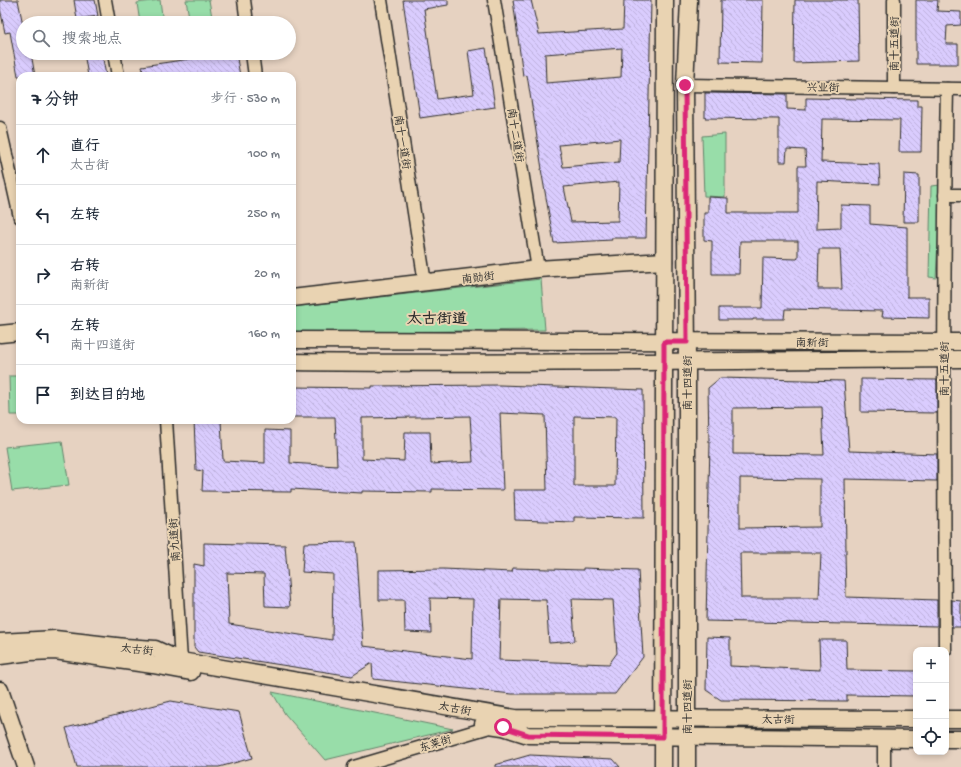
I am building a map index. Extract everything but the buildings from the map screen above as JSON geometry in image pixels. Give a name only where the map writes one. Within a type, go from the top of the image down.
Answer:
[{"type":"main road","points":[[663,767],[665,0]]},
{"type":"main road","name":"南十四道街","points":[[687,767],[688,362],[685,85],[689,0]]},
{"type":"main road","name":"南勋街","points":[[296,298],[538,269],[664,261]]},
{"type":"main road","points":[[0,323],[16,321]]},
{"type":"main road","points":[[0,334],[16,332]]},
{"type":"main road","points":[[296,340],[664,342]]},
{"type":"main road","name":"南新街","points":[[664,342],[961,342]]},
{"type":"main road","name":"南新街","points":[[664,362],[961,359]]},
{"type":"main road","points":[[296,362],[664,362]]},
{"type":"main road","name":"太古街","points":[[0,642],[55,639],[155,649],[181,661],[515,718],[913,719]]},
{"type":"main road","name":"太古街","points":[[0,656],[30,652],[55,651],[145,664],[493,726],[528,735],[913,739]]},
{"type":"main road","points":[[0,690],[26,767]]},
{"type":"main road","points":[[949,719],[961,719]]},
{"type":"main road","points":[[949,739],[961,739]]},
{"type":"street","points":[[105,0],[108,16]]},
{"type":"street","points":[[244,0],[246,16]]},
{"type":"street","name":"南十一道街","points":[[381,0],[425,283]]},
{"type":"street","name":"南十二道街","points":[[494,0],[538,269]]},
{"type":"street","name":"南十五道街","points":[[894,0],[894,88]]},
{"type":"street","points":[[115,60],[117,72]]},
{"type":"street","points":[[253,60],[254,72]]},
{"type":"street","name":"兴业街","points":[[685,85],[961,89]]},
{"type":"street","name":"南十五道街","points":[[946,647],[944,342],[947,89]]},
{"type":"street","points":[[0,128],[16,199]]},
{"type":"street","points":[[945,195],[961,195]]},
{"type":"street","name":"南九道街","points":[[166,424],[181,661]]},
{"type":"street","name":"东莱街","points":[[354,767],[493,726]]},
{"type":"street","points":[[884,739],[884,767]]},
{"type":"green space","points":[[160,0],[162,16],[139,16],[137,3]]},
{"type":"green space","points":[[186,0],[209,0],[212,16],[189,16]]},
{"type":"green space","points":[[725,134],[725,197],[704,196],[702,136]]},
{"type":"green space","points":[[941,185],[936,278],[929,277],[931,186]]},
{"type":"green space","points":[[541,279],[545,330],[296,333],[296,307]]},
{"type":"green space","points":[[9,376],[16,376],[16,415],[10,415]]},
{"type":"green space","points":[[62,441],[69,485],[12,491],[5,447]]},
{"type":"green space","points":[[272,692],[453,729],[325,760],[285,714]]},
{"type":"district","name":"太古街道","points":[[437,318]]},
{"type":"route","points":[[503,727],[528,735],[663,737],[664,342],[687,342],[685,85]]}]
